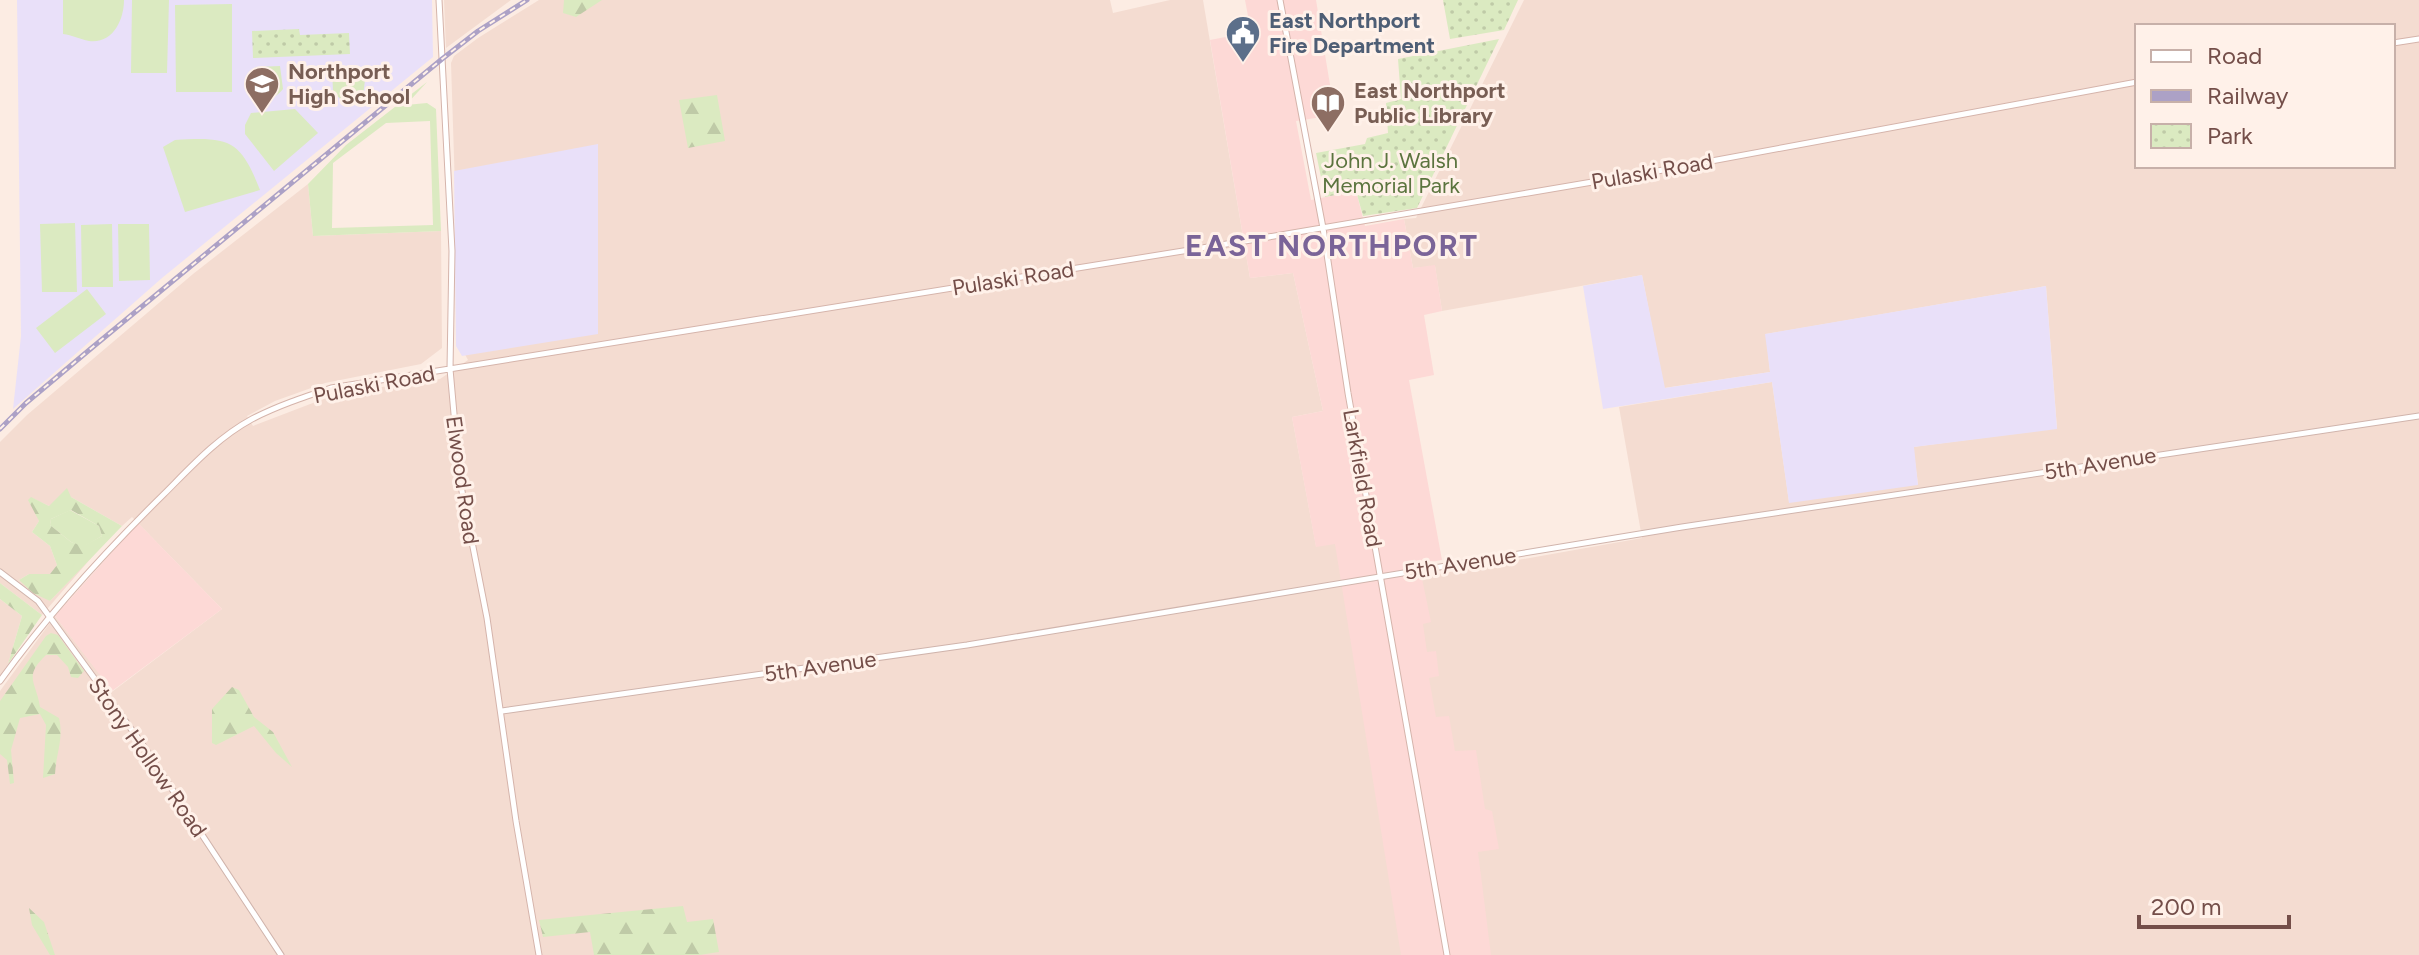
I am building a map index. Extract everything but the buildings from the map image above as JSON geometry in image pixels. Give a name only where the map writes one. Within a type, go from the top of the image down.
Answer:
[{"type":"main road","name":"Elwood Road","points":[[439,0],[452,237],[450,369],[463,497],[487,618],[539,955]]},
{"type":"main road","name":"Larkfield Road","points":[[1280,0],[1323,228],[1348,393],[1447,955]]},
{"type":"main road","points":[[2395,43],[2419,39]]},
{"type":"main road","name":"Pulaski Road","points":[[0,681],[49,616],[114,543],[204,453],[250,420],[331,388],[1323,228],[1663,170],[2135,82]]},
{"type":"main road","name":"5th Avenue","points":[[502,711],[967,645],[2073,466],[2419,416]]},
{"type":"main road","name":"Stony Hollow Road","points":[[0,572],[38,601],[145,748],[281,955]]},
{"type":"shaded area","points":[[17,0],[432,0],[433,57],[162,278],[13,409],[21,336]]},
{"type":"shaded area","points":[[444,0],[511,0],[446,48]]},
{"type":"shaded area","points":[[539,0],[1110,0],[1113,13],[1170,0],[1203,0],[1250,278],[1293,273],[1323,411],[1292,417],[1316,546],[1368,537],[1377,585],[1642,538],[1619,407],[1772,382],[1789,502],[1918,484],[1913,447],[2057,428],[2046,286],[1766,334],[1770,372],[1664,388],[1642,275],[1442,311],[1435,266],[1413,268],[1404,219],[1416,218],[1524,0],[2419,0],[2419,955],[0,955],[0,691],[55,616],[113,691],[222,609],[132,517],[122,526],[71,497],[49,506],[32,498],[39,521],[32,532],[50,546],[57,565],[50,574],[29,574],[19,580],[50,601],[98,550],[42,615],[0,583],[0,442],[27,415],[193,274],[308,184],[313,236],[441,231],[442,348],[421,364],[325,383],[275,401],[247,416],[253,426],[339,393],[440,379],[468,360],[460,345],[451,63],[454,56]]},
{"type":"shaded area","points":[[1245,0],[1316,0],[1335,115],[1296,121],[1311,200],[1356,191],[1365,226],[1404,219],[1413,268],[1435,265],[1442,311],[1424,315],[1434,375],[1409,380],[1442,560],[1419,564],[1431,622],[1423,624],[1427,652],[1436,651],[1439,676],[1429,678],[1436,717],[1449,716],[1455,751],[1476,750],[1485,809],[1492,811],[1499,849],[1478,852],[1491,955],[1401,955],[1335,544],[1316,547],[1292,417],[1323,411],[1293,273],[1250,278],[1210,40],[1251,32]]},
{"type":"shaded area","points":[[598,144],[598,334],[462,356],[456,346],[454,171]]},
{"type":"shaded area","points":[[1642,275],[1665,388],[1770,372],[1765,334],[2046,286],[2057,429],[1914,447],[1918,485],[1789,503],[1772,382],[1603,409],[1583,286]]},
{"type":"shaded area","points":[[138,523],[222,609],[112,691],[55,616]]},
{"type":"shaded area","points":[[0,599],[22,616],[8,664],[0,675]]},
{"type":"green space","points":[[63,0],[124,0],[122,15],[111,35],[89,41],[63,34]]},
{"type":"green space","points":[[132,0],[169,0],[167,73],[131,73]]},
{"type":"green space","points":[[564,0],[602,0],[576,17],[563,13]]},
{"type":"green space","points":[[1443,0],[1518,0],[1504,30],[1450,39]]},
{"type":"green space","points":[[232,4],[232,92],[176,92],[175,5]]},
{"type":"green space","points":[[299,29],[300,35],[349,33],[350,54],[253,58],[252,31]]},
{"type":"green space","name":"John J. Walsh Memorial Park","points":[[1499,39],[1417,208],[1363,216],[1356,191],[1325,197],[1316,153],[1365,144],[1367,138],[1388,133],[1386,103],[1401,99],[1398,59]]},
{"type":"green space","points":[[280,66],[283,89],[270,98],[255,97],[251,71],[256,67]]},
{"type":"green space","points":[[332,66],[362,68],[366,72],[362,104],[347,105],[333,92]]},
{"type":"green space","points":[[427,82],[406,105],[427,103],[436,109],[441,231],[313,236],[308,184],[346,145]],"holes":[[[430,121],[433,225],[332,228],[333,163],[386,123]]]},
{"type":"green space","points":[[717,95],[725,141],[688,148],[679,100]]},
{"type":"green space","points":[[295,109],[318,133],[274,171],[245,134],[245,125],[251,113]]},
{"type":"green space","points":[[208,139],[230,145],[246,160],[260,190],[185,212],[163,147],[175,140]]},
{"type":"green space","points":[[75,223],[77,292],[42,292],[40,224]]},
{"type":"green space","points":[[112,224],[113,287],[82,287],[81,225]]},
{"type":"green space","points":[[118,224],[149,224],[150,280],[119,281]]},
{"type":"green space","points":[[87,289],[106,314],[55,353],[36,328]]},
{"type":"green space","points":[[67,488],[71,497],[122,526],[50,601],[33,593],[19,580],[29,574],[50,574],[57,565],[50,546],[32,532],[39,521],[28,500],[31,497],[49,506]],"holes":[[[71,510],[99,526],[102,536],[83,546],[71,542],[50,525],[51,519]]]},
{"type":"green space","points":[[70,510],[99,526],[102,536],[83,547],[71,542],[50,525],[51,519]]},
{"type":"green space","points":[[0,583],[42,615],[8,664],[22,616],[0,599]]},
{"type":"green space","points":[[51,633],[58,635],[84,671],[78,678],[71,677],[68,667],[57,655],[46,655],[39,662],[33,680],[40,707],[59,718],[60,725],[55,774],[43,778],[46,725],[40,714],[20,718],[11,750],[14,783],[10,784],[7,760],[0,754],[0,701]]},
{"type":"green space","points":[[232,687],[239,690],[254,717],[273,732],[292,767],[254,726],[216,745],[212,743],[212,709]]},
{"type":"green space","points":[[683,906],[687,922],[713,919],[719,952],[699,955],[594,955],[590,932],[543,937],[539,920]]},
{"type":"green space","points":[[29,908],[44,922],[55,955],[50,955],[32,925]]},
{"type":"railway","points":[[0,429],[94,346],[442,59],[478,31],[527,0]]},
{"type":"place","name":"East Northport Fire Department","points":[[1243,64]]},
{"type":"place","name":"Northport High School","points":[[262,115]]},
{"type":"place","name":"East Northport Public Library","points":[[1328,134]]},
{"type":"district","name":"EAST NORTHPORT","points":[[1332,246]]}]
